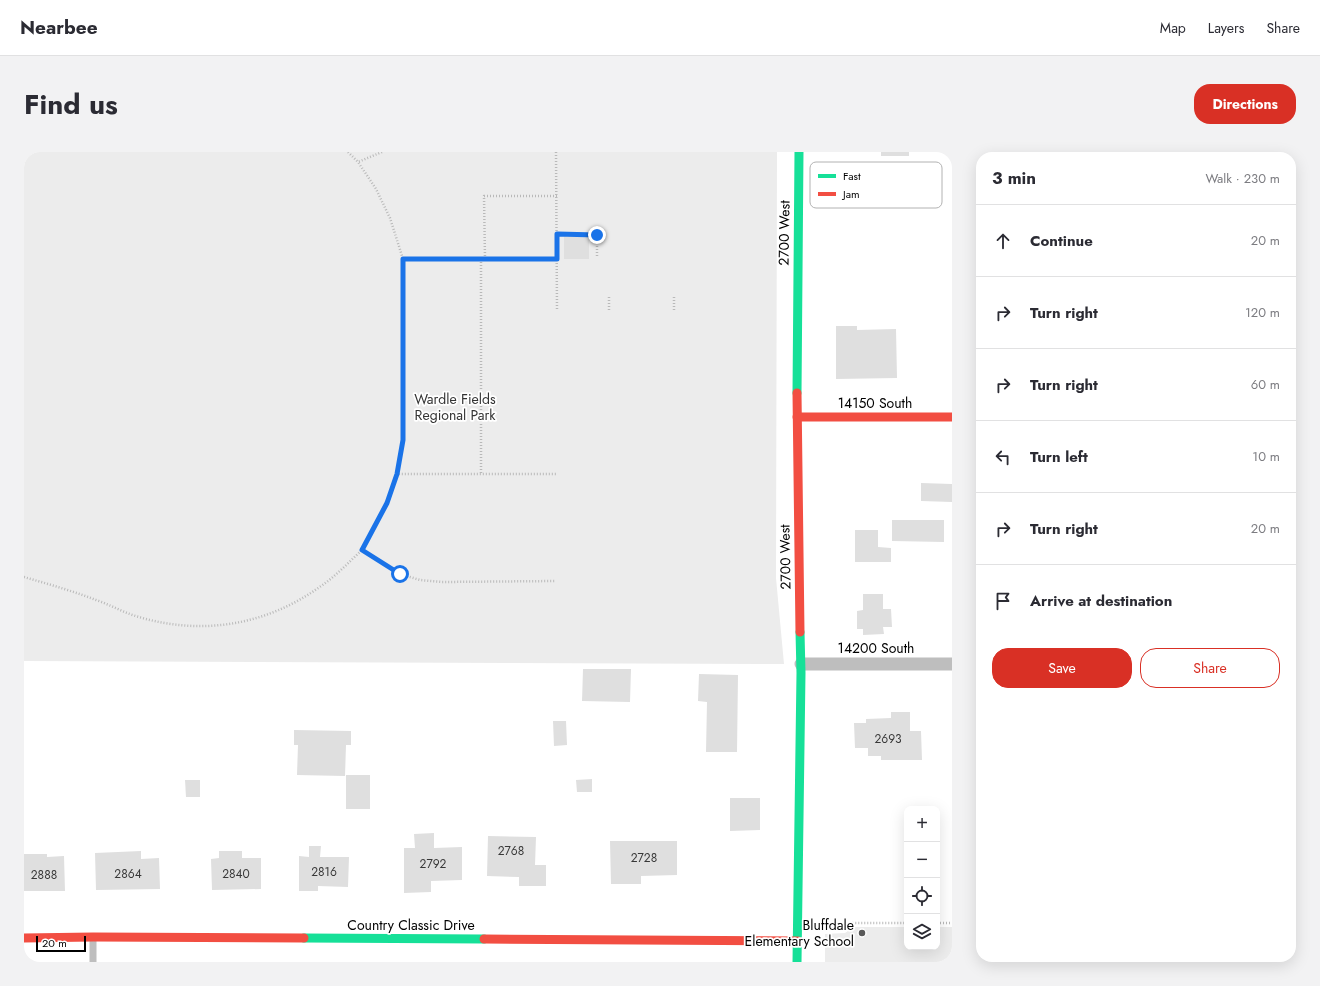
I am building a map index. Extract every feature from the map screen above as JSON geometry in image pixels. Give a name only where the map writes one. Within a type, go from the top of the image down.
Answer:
[{"type":"street","name":"2700 West","points":[[797,962],[801,664],[797,417],[799,152]]},
{"type":"street","name":"14150 South","points":[[797,417],[952,418]]},
{"type":"street","name":"14200 South","points":[[801,664],[952,664]]},
{"type":"street","name":"Country Classic Drive","points":[[24,938],[93,937],[798,941]]},
{"type":"lane","points":[[93,937],[93,962]]},
{"type":"path","points":[[24,577],[96,600],[138,617],[184,626],[217,626],[254,619],[288,607],[322,586],[362,550],[387,503],[397,474],[403,440],[403,259],[390,218],[376,189],[358,162],[348,152]]},
{"type":"path","points":[[358,162],[382,152]]},
{"type":"path","points":[[556,152],[557,310]]},
{"type":"path","points":[[485,259],[484,196],[557,196]]},
{"type":"path","points":[[557,234],[597,235],[597,257]]},
{"type":"path","points":[[403,259],[557,259]]},
{"type":"path","points":[[480,259],[480,474]]},
{"type":"path","points":[[609,297],[609,310]]},
{"type":"path","points":[[674,297],[674,310]]},
{"type":"path","points":[[397,474],[556,474]]},
{"type":"path","points":[[362,550],[400,574],[420,580],[442,582],[556,581]]},
{"type":"path","points":[[823,929],[835,928],[853,923],[904,923]]},
{"type":"path","points":[[940,923],[952,923]]},
{"type":"green space","name":"Wardle Fields Regional Park","points":[[24,152],[777,152],[776,578],[784,664],[24,661]]},
{"type":"green space","name":"Bluffdale Elementary School","points":[[854,927],[904,927],[904,950],[940,950],[940,927],[952,927],[952,962],[825,962],[825,934],[845,933]]},
{"type":"building","points":[[881,152],[909,152],[909,156],[881,156]]},
{"type":"building","points":[[564,236],[589,236],[589,259],[564,259]]},
{"type":"building","points":[[836,326],[857,326],[857,330],[896,329],[897,378],[836,379]]},
{"type":"building","points":[[921,483],[952,484],[952,502],[921,501]]},
{"type":"building","points":[[892,520],[944,520],[944,542],[892,541]]},
{"type":"building","points":[[855,530],[878,530],[878,547],[891,548],[891,562],[855,562]]},
{"type":"building","points":[[863,594],[883,594],[883,609],[891,609],[892,627],[883,627],[884,634],[863,635],[863,629],[857,629],[857,611],[863,610]]},
{"type":"building","points":[[583,669],[631,669],[630,702],[582,701]]},
{"type":"building","points":[[699,674],[738,675],[737,752],[706,752],[707,702],[698,701]]},
{"type":"building","points":[[891,712],[910,712],[910,731],[921,731],[922,760],[881,760],[881,756],[868,756],[868,748],[855,748],[854,723],[866,723],[866,719],[891,718]]},
{"type":"building","points":[[553,721],[566,721],[567,745],[554,746]]},
{"type":"building","points":[[294,730],[351,731],[351,745],[346,745],[345,776],[297,775],[298,745],[294,745]]},
{"type":"building","points":[[346,775],[370,775],[370,809],[346,809]]},
{"type":"building","points":[[592,779],[592,792],[577,792],[576,780]]},
{"type":"building","points":[[185,780],[200,780],[200,797],[186,797]]},
{"type":"building","points":[[730,798],[760,798],[760,830],[730,831]]},
{"type":"building","points":[[434,833],[434,848],[462,847],[462,880],[431,881],[431,892],[404,893],[404,848],[415,848],[414,834]]},
{"type":"building","points":[[488,836],[536,837],[535,865],[546,865],[546,886],[519,886],[519,877],[487,876]]},
{"type":"building","points":[[610,841],[677,841],[677,875],[641,876],[641,884],[611,884]]},
{"type":"building","points":[[309,846],[321,846],[320,857],[349,857],[348,887],[318,886],[318,891],[299,891],[299,856],[309,857]]},
{"type":"building","points":[[141,851],[141,859],[159,858],[160,889],[96,890],[95,853]]},
{"type":"building","points":[[219,851],[242,851],[242,858],[261,858],[261,889],[212,890],[211,859],[219,858]]},
{"type":"building","points":[[24,854],[47,854],[47,857],[64,856],[65,891],[24,891]]},
{"type":"traffic: fast","points":[[797,393],[799,152]]},
{"type":"traffic: fast","points":[[797,962],[801,673],[800,632]]},
{"type":"traffic: fast","points":[[304,938],[484,939]]},
{"type":"traffic: jam","points":[[797,393],[800,632]]},
{"type":"traffic: jam","points":[[797,417],[952,417]]},
{"type":"traffic: jam","points":[[24,938],[304,938]]},
{"type":"traffic: jam","points":[[484,939],[798,941]]},
{"type":"place","name":"Bluffdale Elementary School","points":[[862,933]]},
{"type":"route","points":[[400,574],[362,550],[387,503],[397,474],[403,440],[403,259],[557,259],[557,234],[597,235]]}]
